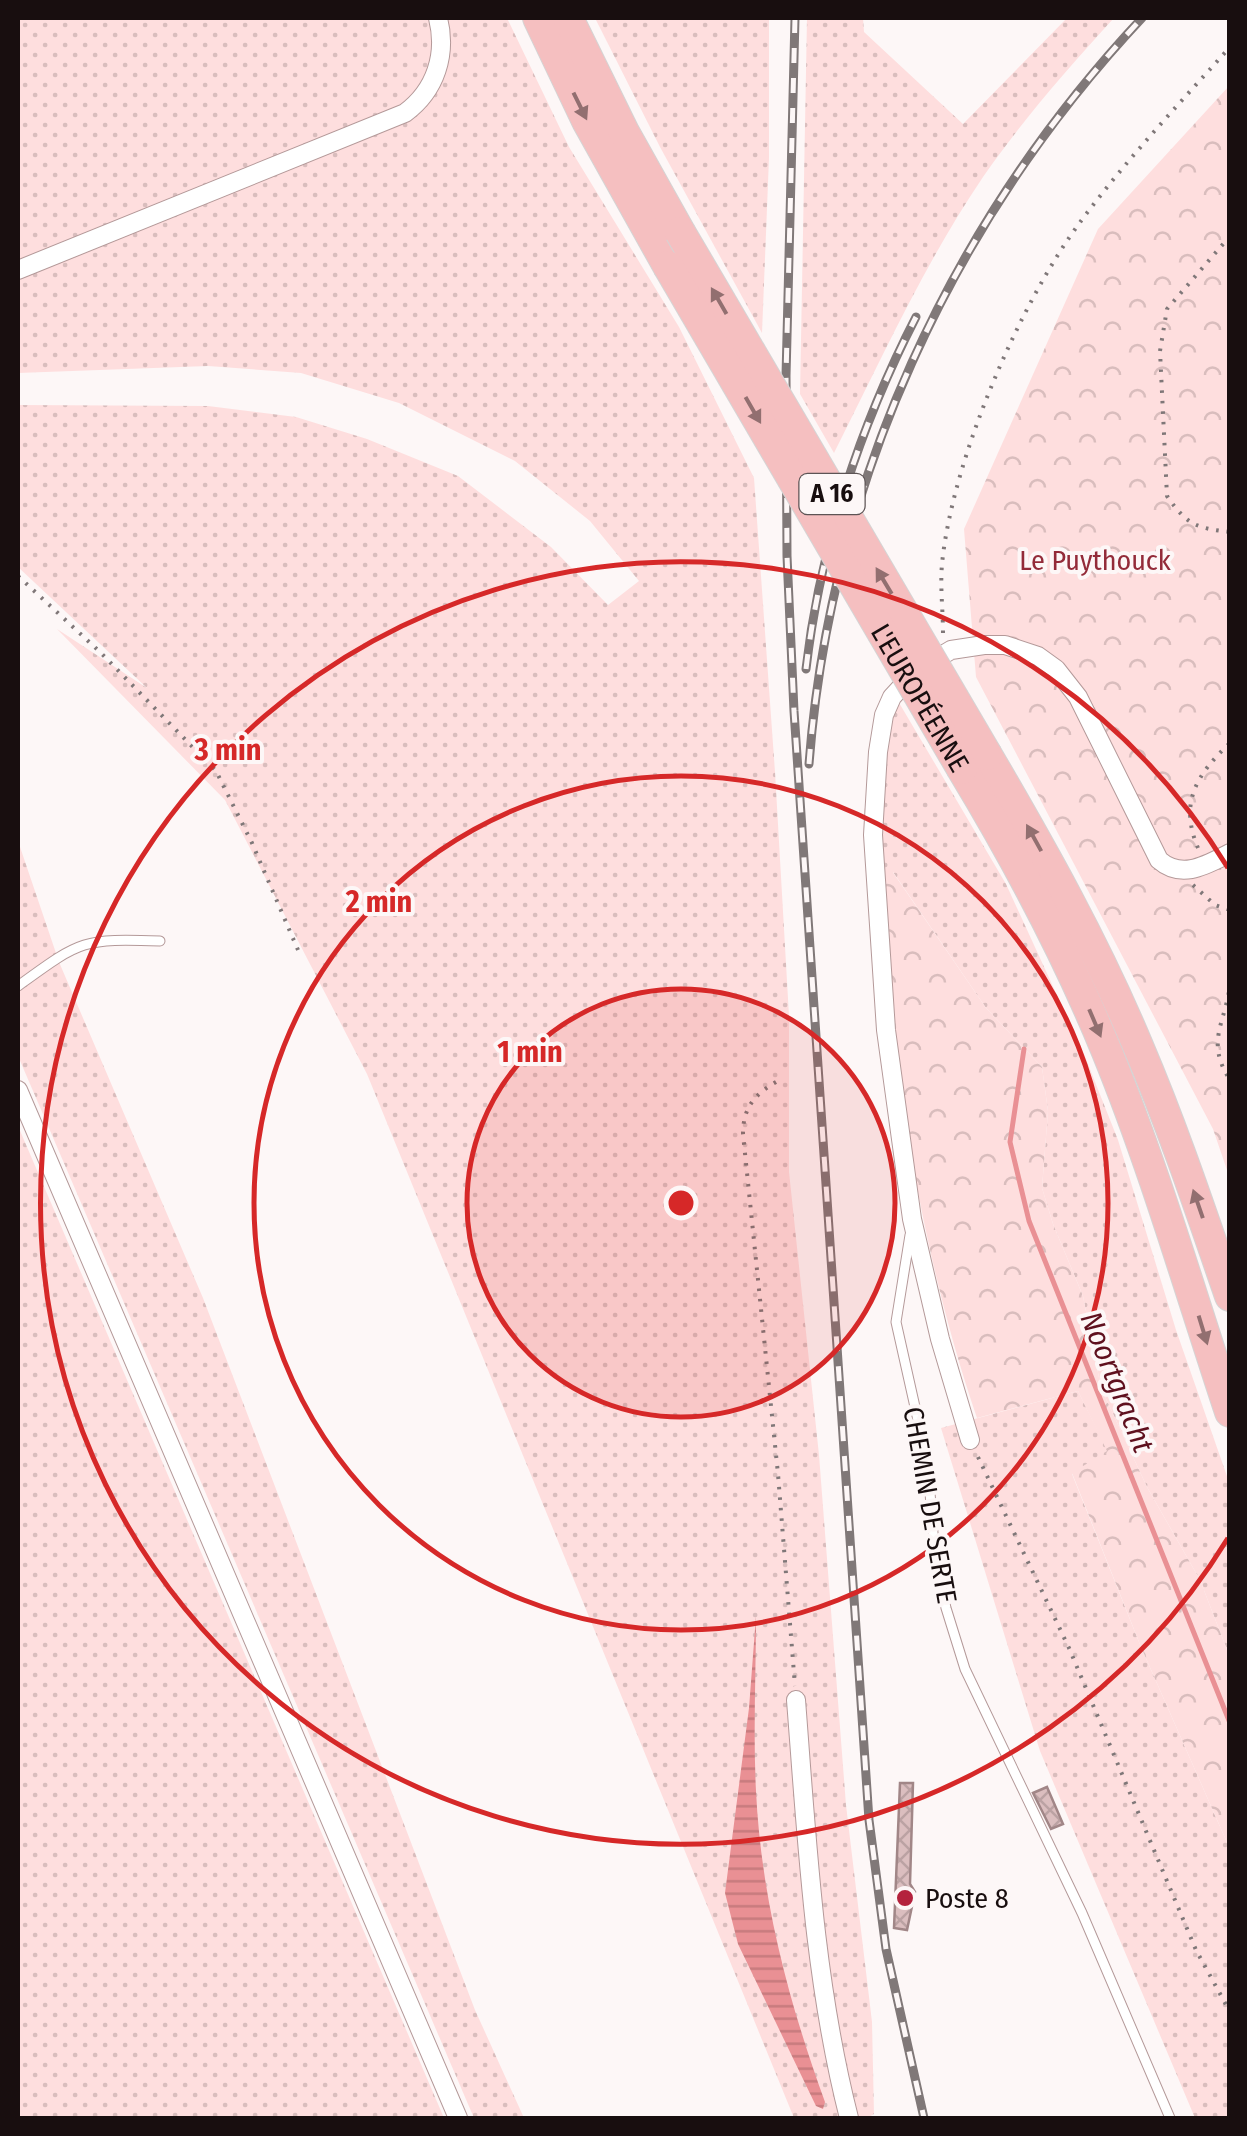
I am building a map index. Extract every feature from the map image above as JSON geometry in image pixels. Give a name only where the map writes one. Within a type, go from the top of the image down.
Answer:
[{"type":"highway","name":"L'EUROPÉENNE","points":[[538,18],[587,121],[668,266],[974,762],[1085,932],[1138,1043],[1230,1296]]},
{"type":"highway","name":"L'EUROPÉENNE","points":[[568,18],[624,132],[974,762],[1100,1034],[1162,1203],[1230,1412]]},
{"type":"street","points":[[18,270],[405,113],[420,100],[437,71],[442,50],[438,18]]},
{"type":"street","points":[[944,653],[970,646],[1005,645],[1030,652],[1056,669],[1089,715],[1150,847],[1164,865],[1177,870],[1200,868],[1230,853]]},
{"type":"street","name":"CHEMIN DE SERTE","points":[[912,1219],[886,1030],[873,850],[880,737],[888,706],[916,671],[944,653]]},
{"type":"street","points":[[18,1090],[458,2118]]},
{"type":"street","points":[[912,1219],[940,1339],[970,1440]]},
{"type":"street","points":[[796,1700],[816,1949],[831,2043],[849,2118]]},
{"type":"lane","points":[[18,986],[67,950],[88,942],[160,942]]},
{"type":"lane","name":"CHEMIN DE SERTE","points":[[912,1219],[896,1322],[928,1466],[934,1560],[946,1608],[965,1669],[1082,1913],[1170,2118]]},
{"type":"path","points":[[944,653],[942,578],[953,506],[993,385],[1027,310],[1090,209],[1230,48]]},
{"type":"path","points":[[1230,236],[1167,308],[1160,351],[1167,496],[1180,515],[1198,528],[1230,532]]},
{"type":"path","points":[[18,576],[100,652],[216,771],[301,956]]},
{"type":"path","points":[[1200,868],[1188,821],[1192,787],[1230,743]]},
{"type":"path","points":[[1177,870],[1215,905],[1230,910]]},
{"type":"path","points":[[1230,982],[1228,1002],[1216,1032],[1221,1066],[1230,1080]]},
{"type":"path","points":[[776,1082],[749,1104],[743,1134],[778,1474],[796,1700]]},
{"type":"path","points":[[970,1440],[1068,1648],[1196,1950],[1230,2012]]},
{"type":"green space","points":[[18,18],[507,18],[569,147],[679,327],[754,478],[789,1016],[789,1172],[819,1455],[846,1805],[872,2022],[874,2114],[867,2118],[794,2118],[367,1074],[225,800],[57,629],[147,688],[18,567],[18,405],[208,406],[296,417],[367,439],[458,476],[551,547],[608,605],[639,581],[590,521],[515,461],[399,403],[301,373],[208,366],[18,373]]},
{"type":"green space","points":[[595,18],[769,18],[769,158],[762,333],[660,147]]},
{"type":"green space","points":[[807,18],[863,18],[864,32],[963,124],[1067,18],[1114,18],[1029,115],[962,210],[904,313],[834,453],[800,394]]},
{"type":"green space","name":"Le Puythouck","points":[[1229,86],[1229,1176],[1213,1129],[976,677],[964,529],[1098,229]]},
{"type":"green space","points":[[898,701],[1006,884],[1084,1054],[1118,1140],[1176,1330],[1229,1482],[1229,1655],[1200,1580],[1147,1487],[1101,1388],[1083,1296],[1042,1188],[1048,1111],[1042,1067],[986,1008],[893,872],[884,888],[864,811]]},
{"type":"green space","points":[[18,841],[59,962],[203,1298],[475,2010],[524,2118],[474,2118],[18,1056]]},
{"type":"green space","points":[[892,871],[986,1008],[1042,1067],[1048,1111],[1042,1188],[1083,1296],[1101,1388],[1147,1487],[1200,1580],[1229,1655],[1229,1847],[1141,1647],[1072,1473],[1107,1451],[1078,1391],[977,1418],[940,1292],[905,1115],[884,888]]},
{"type":"green space","points":[[18,1126],[444,2118],[18,2118]]},
{"type":"green space","points":[[1078,1391],[1108,1451],[1072,1474],[1141,1647],[1229,1847],[1229,2118],[1195,2118],[1040,1751],[941,1428]]},
{"type":"shaded area","points":[[756,1616],[755,1769],[764,1871],[779,1950],[825,2102],[823,2109],[816,2106],[738,1944],[725,1893],[749,1708]]},
{"type":"building","points":[[900,1783],[913,1783],[910,1884],[915,1892],[907,1930],[894,1928]]},
{"type":"building","points":[[1047,1787],[1063,1824],[1051,1829],[1033,1793]]},
{"type":"waterway","name":"Noortgracht","points":[[1024,1049],[1010,1142],[1029,1221],[1230,1723]]},
{"type":"railway","points":[[795,18],[786,376],[787,556],[794,711],[869,1820],[886,1949],[924,2118]]},
{"type":"railway","points":[[809,764],[822,660],[843,558],[873,459],[912,363],[958,270],[1012,181],[1074,97],[1142,18]]},
{"type":"railway","points":[[806,669],[821,578],[845,488],[877,401],[916,317]]},
{"type":"place","name":"Poste 8","points":[[905,1898]]}]
